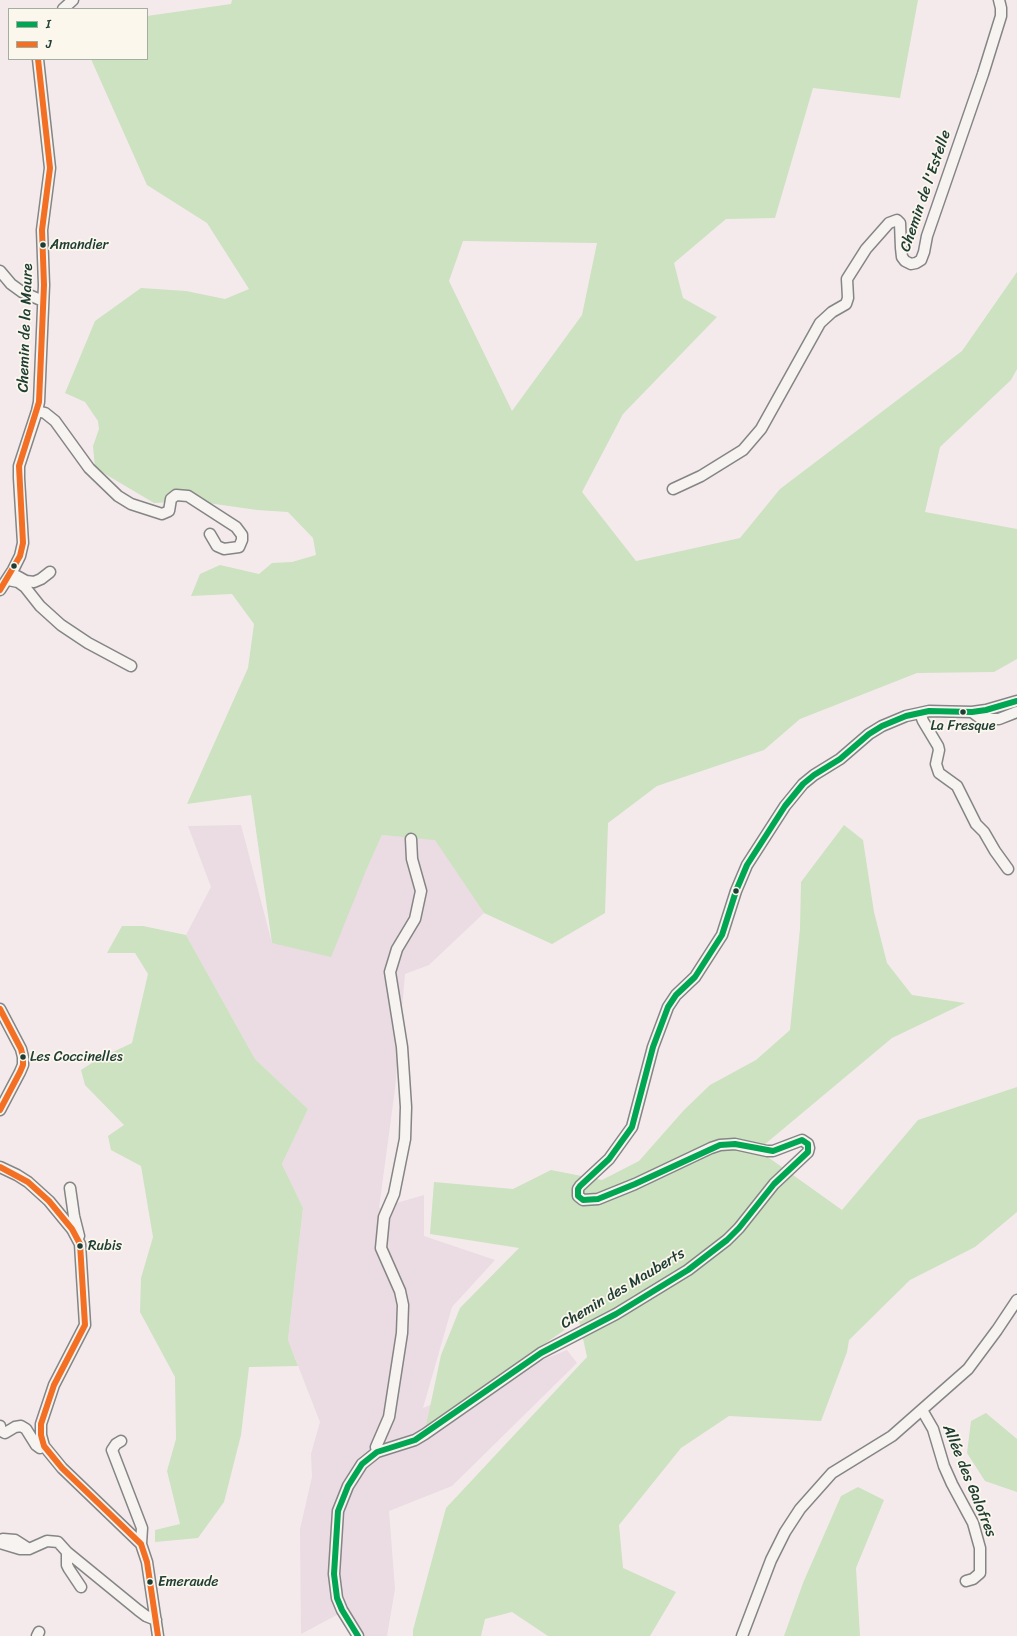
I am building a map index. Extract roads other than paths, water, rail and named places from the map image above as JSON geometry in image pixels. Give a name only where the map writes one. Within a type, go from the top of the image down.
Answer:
[{"type":"street","points":[[63,8],[73,0]]},
{"type":"street","name":"Chemin de l'Estelle","points":[[673,489],[701,476],[743,450],[761,429],[820,323],[832,312],[846,304],[848,298],[848,278],[866,249],[889,222],[897,220],[900,222],[902,257],[905,261],[911,264],[921,260],[927,236],[983,74],[1001,16],[999,0]]},
{"type":"street","name":"Chemin de la Maure","points":[[0,590],[10,577],[20,556],[23,543],[19,466],[37,411],[43,301],[42,230],[50,168],[38,60]]},
{"type":"street","points":[[0,271],[11,284],[22,292],[43,301]]},
{"type":"street","points":[[37,411],[45,413],[55,421],[89,468],[118,496],[131,504],[162,514],[169,511],[171,499],[176,495],[188,496],[236,527],[242,535],[242,540],[239,547],[224,549],[217,546],[210,534]]},
{"type":"street","points":[[10,577],[34,582],[41,580],[50,572]]},
{"type":"street","points":[[10,577],[25,587],[40,606],[61,625],[88,643],[131,666]]},
{"type":"street","name":"Chemin des Mauberts","points":[[377,1452],[415,1440],[541,1353],[616,1314],[688,1270],[727,1240],[739,1228],[774,1184],[808,1152],[810,1148],[808,1144],[802,1140],[767,1152],[735,1144],[720,1145],[635,1184],[598,1199],[583,1200],[578,1196],[578,1189],[580,1186],[609,1159],[632,1127],[653,1047],[668,1006],[676,994],[695,977],[722,935],[736,891],[747,865],[784,806],[803,784],[814,775],[840,759],[869,734],[882,726],[906,716],[929,711],[972,712],[986,710],[1017,701]]},
{"type":"street","points":[[972,712],[980,718],[991,719],[998,719],[1017,712]]},
{"type":"street","points":[[920,713],[938,746],[939,750],[936,764],[939,773],[957,786],[976,824],[984,832],[1008,869]]},
{"type":"street","points":[[358,1636],[342,1610],[338,1598],[334,1574],[336,1522],[342,1499],[355,1473],[362,1464],[377,1452],[376,1447],[389,1416],[402,1333],[403,1305],[381,1248],[384,1217],[394,1194],[405,1139],[406,1107],[402,1047],[390,972],[397,949],[415,919],[421,891],[412,859],[411,839]]},
{"type":"street","points":[[0,1009],[21,1049],[23,1057],[23,1065],[20,1072],[0,1110]]},
{"type":"street","points":[[0,1167],[18,1175],[28,1182],[48,1201],[72,1229],[81,1249],[85,1324],[54,1385],[44,1413],[41,1424],[41,1435],[44,1446],[67,1474],[141,1544]]},
{"type":"street","points":[[70,1188],[78,1231],[78,1240]]},
{"type":"street","points":[[742,1636],[771,1560],[785,1532],[800,1509],[832,1473],[882,1444],[968,1369],[1017,1300]]},
{"type":"street","name":"Allée des Galofres","points":[[922,1410],[933,1429],[944,1466],[952,1484],[973,1523],[980,1548],[980,1573],[973,1579],[966,1581]]},
{"type":"street","points":[[0,1426],[1,1431],[5,1433],[15,1427],[21,1426],[26,1429],[36,1445],[40,1448],[44,1446]]},
{"type":"street","points":[[121,1441],[116,1444],[112,1450],[142,1528],[141,1544],[147,1562],[158,1636]]},
{"type":"street","points":[[0,1540],[15,1540],[28,1549]]},
{"type":"street","points":[[0,1543],[11,1548],[28,1549],[41,1542],[58,1542],[67,1552],[138,1610],[146,1616],[156,1620]]},
{"type":"street","points":[[67,1552],[67,1565],[81,1587]]},
{"type":"place","name":"Amandier","points":[[43,245]]},
{"type":"place","name":"La Fresque","points":[[963,712]]},
{"type":"place","name":"Les Coccinelles","points":[[23,1057]]},
{"type":"place","name":"Rubis","points":[[80,1246]]},
{"type":"place","name":"Emeraude","points":[[150,1582]]}]
